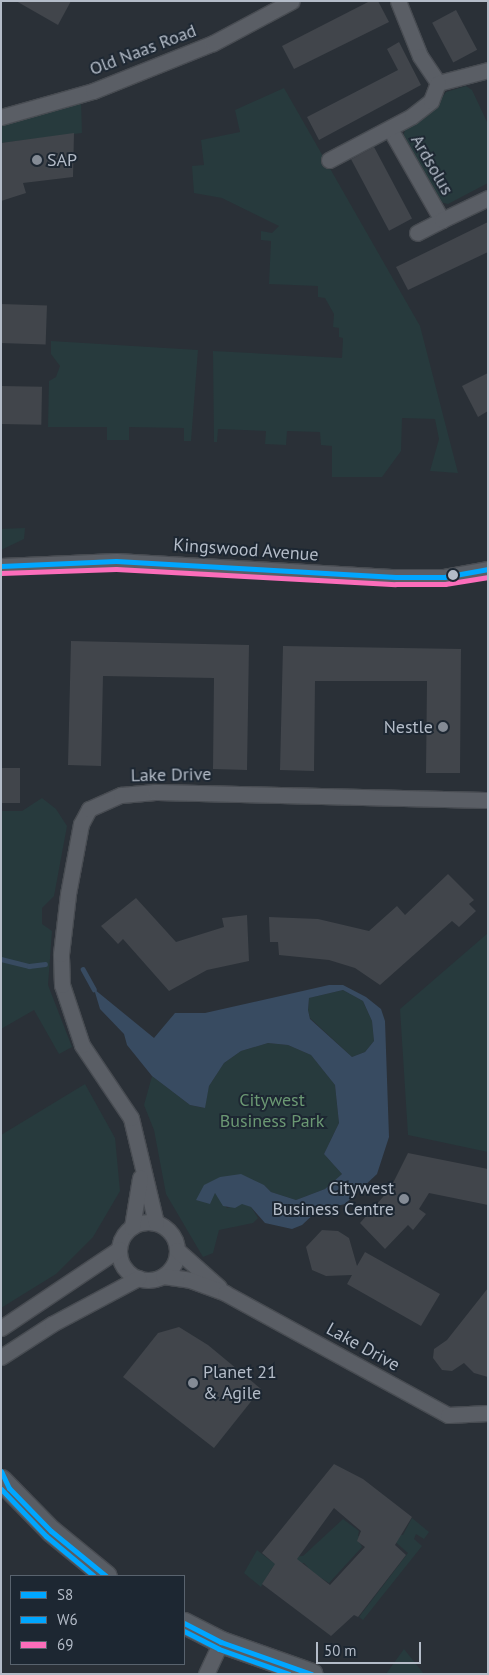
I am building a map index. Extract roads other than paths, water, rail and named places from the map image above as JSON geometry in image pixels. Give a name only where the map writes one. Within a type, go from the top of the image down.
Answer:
[{"type":"main road","points":[[4,1479],[51,1531],[105,1575]]},
{"type":"main road","points":[[185,1624],[222,1642],[312,1674]]},
{"type":"street","name":"Old Naas Road","points":[[1,117],[93,91],[213,43],[292,1]]},
{"type":"street","points":[[398,1],[420,56],[438,83],[488,70]]},
{"type":"street","name":"Ardsolus","points":[[329,160],[390,129],[431,101],[438,83]]},
{"type":"street","name":"Ardsolus","points":[[390,129],[442,220]]},
{"type":"street","name":"Ardsolus","points":[[417,234],[488,198]]},
{"type":"street","name":"Kingswood Avenue","points":[[1,566],[116,561],[396,577],[444,577],[488,569]]},
{"type":"street","name":"Lake Drive","points":[[156,1223],[131,1118],[82,1045],[62,985],[61,954],[68,894],[81,824],[89,809],[121,794],[155,792],[488,800]]},
{"type":"street","name":"Lake Drive","points":[[132,1227],[142,1166]]},
{"type":"street","points":[[1,1328],[119,1249],[132,1227],[156,1223],[171,1233],[177,1250],[174,1265],[163,1276],[138,1278],[52,1324],[1,1357]]},
{"type":"street","points":[[119,1249],[124,1267],[138,1278]]},
{"type":"street","name":"Lake Drive","points":[[177,1250],[225,1293]]},
{"type":"street","name":"Lake Drive","points":[[163,1276],[190,1280],[225,1293],[448,1415],[488,1413]]},
{"type":"street","points":[[206,1674],[222,1642]]},
{"type":"water","points":[[329,985],[343,985],[366,997],[381,1009],[385,1021],[389,1137],[377,1174],[345,1204],[317,1211],[302,1225],[292,1229],[265,1223],[251,1207],[242,1204],[235,1208],[223,1206],[215,1193],[210,1204],[196,1200],[204,1185],[220,1177],[241,1174],[264,1185],[271,1192],[296,1200],[325,1189],[342,1174],[324,1154],[339,1123],[335,1085],[311,1055],[288,1045],[268,1043],[241,1051],[224,1063],[209,1086],[205,1108],[190,1105],[152,1076],[127,1045],[124,1034],[100,1009],[94,989],[154,1038],[175,1013],[205,1013]],"holes":[[[343,990],[363,1001],[372,1021],[374,1041],[365,1052],[352,1057],[310,1019],[308,1010],[309,998]]]},
{"type":"waterway","points":[[1,959],[29,966],[45,964]]},
{"type":"waterway","points":[[83,969],[94,989]]},
{"type":"place","name":"SAP","points":[[37,160]]},
{"type":"place","name":"Nestle","points":[[443,727]]},
{"type":"place","name":"Citywest Business Centre","points":[[404,1199]]},
{"type":"place","name":"Planet 21 & Agile","points":[[193,1383]]},
{"type":"park label","name":"Citywest Business Park","points":[[272,1111]]}]
